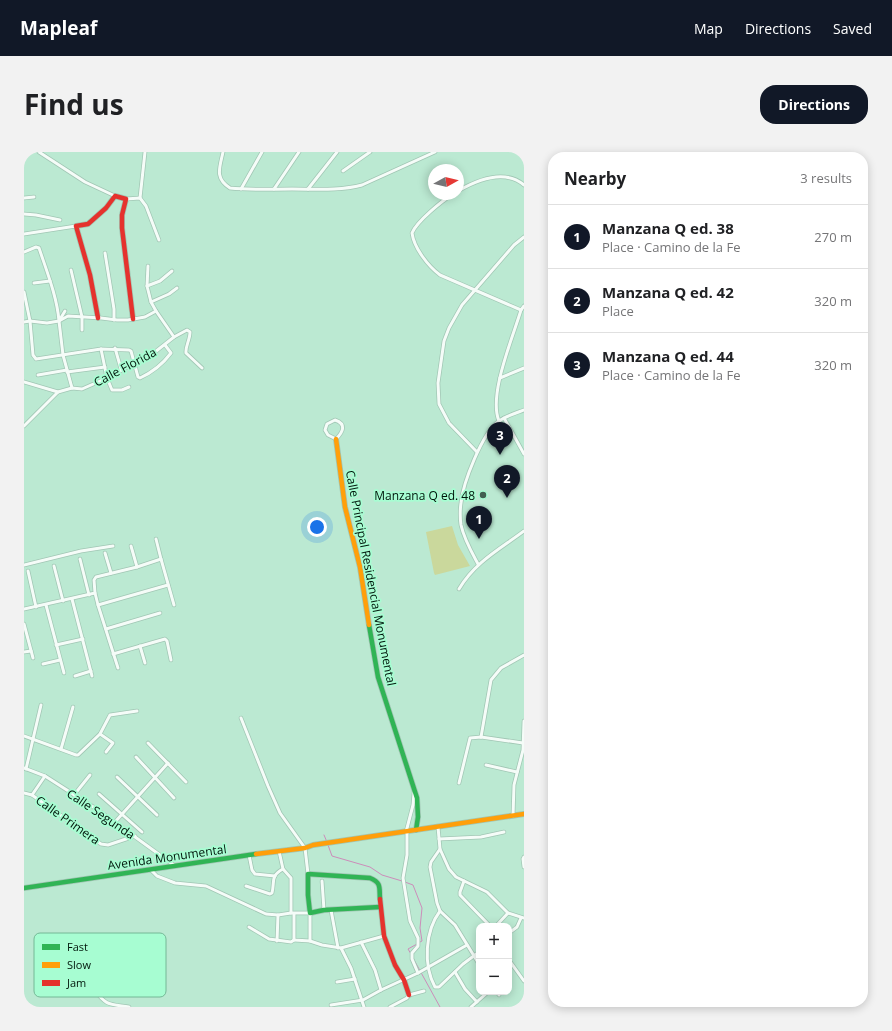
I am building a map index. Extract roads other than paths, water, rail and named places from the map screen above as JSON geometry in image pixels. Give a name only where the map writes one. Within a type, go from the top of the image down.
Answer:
[{"type":"street","points":[[39,152],[85,182],[126,199],[140,198]]},
{"type":"street","points":[[145,152],[140,198],[146,206],[160,240]]},
{"type":"street","points":[[223,152],[219,175],[221,181],[230,188],[241,189],[338,189],[362,185],[435,152]]},
{"type":"street","points":[[241,189],[262,152]]},
{"type":"street","points":[[274,189],[300,152]]},
{"type":"street","points":[[308,189],[337,152]]},
{"type":"street","points":[[343,171],[370,152]]},
{"type":"street","points":[[464,188],[476,182],[493,177],[512,178],[524,185]]},
{"type":"street","points":[[24,234],[88,224],[106,208],[116,196]]},
{"type":"street","points":[[24,198],[34,197]]},
{"type":"street","points":[[126,199],[122,215],[122,228],[133,319]]},
{"type":"street","points":[[444,200],[437,205],[412,233],[426,261],[432,269],[440,275],[521,310]]},
{"type":"street","points":[[24,214],[60,220]]},
{"type":"street","points":[[76,226],[90,275],[98,318]]},
{"type":"street","points":[[477,452],[449,423],[439,404],[438,383],[442,352],[449,328],[462,305],[514,245],[524,237]]},
{"type":"street","points":[[24,252],[36,247],[39,248],[58,312],[62,355],[72,388]]},
{"type":"street","points":[[105,253],[114,309],[114,320]]},
{"type":"street","points":[[148,266],[147,286],[151,302],[174,337]]},
{"type":"street","points":[[71,270],[82,317],[82,330]]},
{"type":"street","points":[[147,286],[160,281],[172,271]]},
{"type":"street","points":[[34,283],[50,281]]},
{"type":"street","points":[[151,302],[177,288]]},
{"type":"street","points":[[24,292],[30,321],[33,356],[36,359],[101,349],[115,348],[129,350],[131,351],[138,377],[140,378],[150,374],[158,368],[171,354],[165,345]]},
{"type":"street","points":[[499,421],[496,412],[500,378],[521,310],[524,306]]},
{"type":"street","points":[[59,321],[65,311]]},
{"type":"street","points":[[24,322],[30,321],[47,323],[59,321],[68,316],[114,320],[145,318],[156,311]]},
{"type":"street","name":"Calle Florida","points":[[24,426],[58,392],[72,388],[82,388],[107,378],[155,352],[174,337],[187,330],[190,332],[190,337],[185,350],[186,354],[202,368]]},
{"type":"street","points":[[115,348],[122,369]]},
{"type":"street","points":[[101,349],[107,378],[112,390],[122,390],[129,387]]},
{"type":"street","points":[[38,375],[105,367]]},
{"type":"street","points":[[500,378],[524,368]]},
{"type":"street","points":[[24,382],[58,392]]},
{"type":"street","points":[[478,564],[463,535],[460,516],[462,494],[477,452],[491,428],[504,418],[524,410]]},
{"type":"street","points":[[504,418],[524,454]]},
{"type":"street","points":[[332,421],[340,422],[343,427],[342,433],[336,439],[328,435],[325,430],[327,424],[332,421]]},
{"type":"street","name":"Calle Principal Residencial Monumental","points":[[336,439],[345,507],[360,567],[378,677],[417,798],[418,815],[416,830]]},
{"type":"street","points":[[459,589],[469,573],[478,564],[524,531]]},
{"type":"street","points":[[156,539],[174,605]]},
{"type":"street","points":[[24,565],[81,551],[113,546]]},
{"type":"street","points":[[132,546],[137,567]]},
{"type":"street","points":[[105,553],[111,573]]},
{"type":"street","points":[[80,559],[89,595]]},
{"type":"street","points":[[118,668],[95,593],[94,578],[161,559]]},
{"type":"street","points":[[54,566],[63,601]]},
{"type":"street","points":[[28,571],[36,607]]},
{"type":"street","points":[[98,604],[168,585]]},
{"type":"street","points":[[24,609],[95,593]]},
{"type":"street","points":[[72,599],[92,676]]},
{"type":"street","points":[[46,605],[64,673]]},
{"type":"street","points":[[106,629],[160,613]]},
{"type":"street","points":[[24,624],[33,658]]},
{"type":"street","points":[[56,645],[83,639]]},
{"type":"street","points":[[113,654],[165,639],[167,641],[171,660]]},
{"type":"street","points":[[140,646],[145,663]]},
{"type":"street","points":[[24,652],[31,651]]},
{"type":"street","points":[[481,737],[490,683],[493,677],[501,668],[524,654]]},
{"type":"street","points":[[43,664],[60,660]]},
{"type":"street","points":[[75,676],[91,671]]},
{"type":"street","points":[[25,768],[34,739],[34,733],[41,705]]},
{"type":"street","points":[[61,749],[73,707]]},
{"type":"street","points":[[24,736],[78,755],[100,734],[110,715],[137,711]]},
{"type":"street","points":[[241,718],[280,813],[305,848],[308,874],[310,941]]},
{"type":"street","points":[[514,816],[514,785],[517,772],[522,763],[524,721]]},
{"type":"street","points":[[100,734],[113,743],[106,752]]},
{"type":"street","points":[[459,783],[470,738],[481,737],[523,743]]},
{"type":"street","points":[[148,743],[186,782]]},
{"type":"street","points":[[136,757],[174,798]]},
{"type":"street","points":[[115,822],[168,763]]},
{"type":"street","points":[[486,765],[517,772]]},
{"type":"street","name":"Calle Segunda","points":[[25,768],[45,776],[115,822],[175,866]]},
{"type":"street","points":[[32,794],[45,776]]},
{"type":"street","points":[[74,795],[90,776]]},
{"type":"street","points":[[117,777],[157,815]]},
{"type":"street","name":"Calle Principal Residencial Monumental","points":[[414,787],[413,805],[406,832],[407,856],[403,878],[410,921],[418,938],[418,946],[412,953],[412,959],[419,973]]},
{"type":"street","name":"Calle Primera","points":[[24,793],[32,794],[101,844],[108,845],[135,836]]},
{"type":"street","points":[[100,794],[142,832]]},
{"type":"street","points":[[411,814],[418,815]]},
{"type":"street","points":[[406,832],[524,814]]},
{"type":"street","points":[[438,826],[440,849],[449,869],[456,877],[487,892],[508,914],[523,918],[517,927],[512,931]]},
{"type":"street","name":"Avenida Monumental","points":[[24,888],[406,832]]},
{"type":"street","points":[[439,839],[486,836],[504,832]]},
{"type":"street","points":[[440,849],[431,862],[430,867],[437,903],[440,911],[455,925],[476,959]]},
{"type":"street","points":[[279,851],[283,869],[291,878],[294,940]]},
{"type":"street","points":[[249,855],[252,870],[255,874],[275,876]]},
{"type":"street","points":[[524,857],[524,867]]},
{"type":"street","points":[[246,886],[270,894],[273,890],[273,881],[276,873],[283,869]]},
{"type":"street","points":[[150,870],[157,876],[175,883],[206,886],[266,914],[278,915],[310,913],[324,910],[380,907]]},
{"type":"street","points":[[308,874],[370,878],[377,881],[379,884],[380,907],[384,936],[395,964],[404,980],[409,995]]},
{"type":"street","points":[[322,881],[324,910]]},
{"type":"street","points":[[464,881],[460,895],[487,923]]},
{"type":"street","points":[[331,910],[340,948],[355,979],[364,1007]]},
{"type":"street","points":[[440,911],[434,920],[429,933],[427,967],[430,979],[435,988],[439,987],[474,955]]},
{"type":"street","points":[[499,923],[508,914]]},
{"type":"street","points":[[277,941],[278,915]]},
{"type":"street","points":[[249,927],[269,939],[277,941],[310,941],[322,946],[340,948],[384,936]]},
{"type":"street","points":[[361,942],[375,970],[381,990]]},
{"type":"street","points":[[331,1005],[362,1000],[419,973],[467,945]]},
{"type":"street","points":[[512,964],[524,981]]},
{"type":"street","points":[[454,972],[465,989],[477,1002]]},
{"type":"street","points":[[337,982],[355,979]]},
{"type":"street","points":[[390,1007],[407,998],[409,995],[424,991]]},
{"type":"street","points":[[472,1007],[485,995]]},
{"type":"street","points":[[100,997],[104,1002],[109,1004],[129,1007]]},
{"type":"waterway","points":[[324,835],[327,842]]},
{"type":"waterway","points":[[328,845],[332,856],[370,867],[382,875],[402,881]]},
{"type":"waterway","points":[[405,882],[413,885],[422,908],[420,928],[422,941],[420,942]]},
{"type":"waterway","points":[[411,954],[408,949],[417,944]]},
{"type":"waterway","points":[[413,958],[440,1007]]},
{"type":"place","name":"Manzana Q ed. 44","points":[[500,455]]},
{"type":"place","name":"Manzana Q ed. 48","points":[[483,495]]},
{"type":"place","name":"Manzana Q ed. 42","points":[[507,498]]},
{"type":"place","name":"Manzana Q ed. 38","points":[[479,539]]}]
